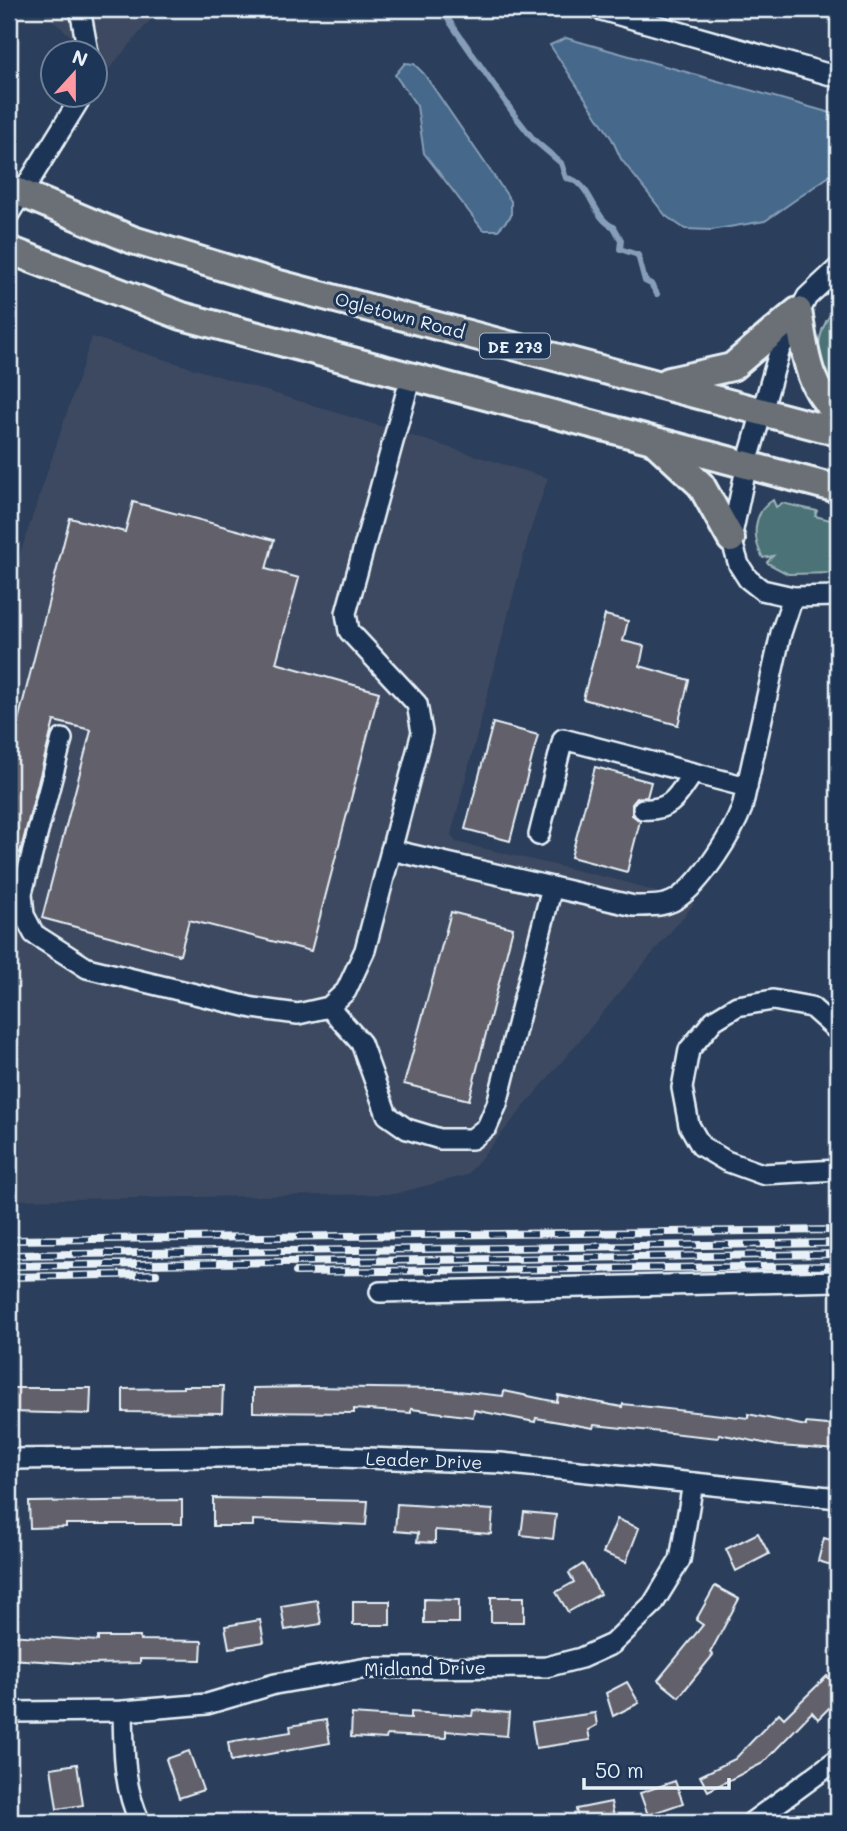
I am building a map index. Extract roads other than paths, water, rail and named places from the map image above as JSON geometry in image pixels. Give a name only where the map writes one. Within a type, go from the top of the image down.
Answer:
[{"type":"main road","name":"Ogletown Road","points":[[13,199],[268,281],[838,432]]},
{"type":"main road","points":[[9,250],[182,316],[838,489]]},
{"type":"main road","points":[[658,383],[732,367],[798,311],[813,382],[828,404],[838,413]]},
{"type":"main road","points":[[651,438],[701,485],[731,539]]},
{"type":"street","points":[[80,9],[85,38]]},
{"type":"street","points":[[598,9],[838,77]]},
{"type":"street","points":[[13,199],[74,108]]},
{"type":"street","points":[[838,268],[818,284],[798,311],[779,349],[747,464],[731,539],[739,565],[748,579],[762,590],[793,597],[838,596]]},
{"type":"street","points":[[62,739],[22,893],[24,915],[33,934],[87,968],[253,1008],[298,1014],[328,1007],[346,991],[365,950],[422,732],[417,704],[349,632],[346,613],[411,376]]},
{"type":"street","points":[[391,850],[634,906],[659,906],[682,896],[732,833],[747,787],[781,633],[793,597]]},
{"type":"street","points":[[539,835],[563,739],[747,787]]},
{"type":"street","points":[[643,810],[660,810],[675,799],[693,773]]},
{"type":"street","points":[[328,1007],[361,1042],[387,1115],[407,1129],[440,1139],[472,1139],[487,1127],[498,1104],[552,887]]},
{"type":"street","points":[[838,1031],[811,1007],[773,1000],[737,1006],[715,1020],[689,1050],[682,1088],[689,1125],[701,1146],[726,1161],[762,1174],[838,1170]]},
{"type":"street","points":[[380,1292],[838,1281]]},
{"type":"street","name":"Leader Drive","points":[[9,1459],[314,1456],[501,1463],[838,1497]]},
{"type":"street","name":"Midland Drive","points":[[9,1712],[122,1711],[207,1704],[275,1684],[367,1668],[546,1667],[581,1658],[612,1644],[653,1604],[680,1560],[693,1483]]},
{"type":"street","points":[[122,1711],[124,1766],[130,1803],[140,1822]]},
{"type":"street","points":[[752,1822],[838,1759]]},
{"type":"waterway","points":[[441,9],[534,140],[561,163],[566,178],[581,186],[601,216],[614,227],[621,240],[620,249],[638,255],[645,281],[651,284],[657,294]]},
{"type":"railway","points":[[9,1240],[838,1230]]},
{"type":"railway","points":[[9,1255],[838,1243]]},
{"type":"railway","points":[[9,1266],[838,1254]]},
{"type":"railway","points":[[296,1272],[838,1266]]},
{"type":"railway","points":[[9,1277],[156,1274]]}]
